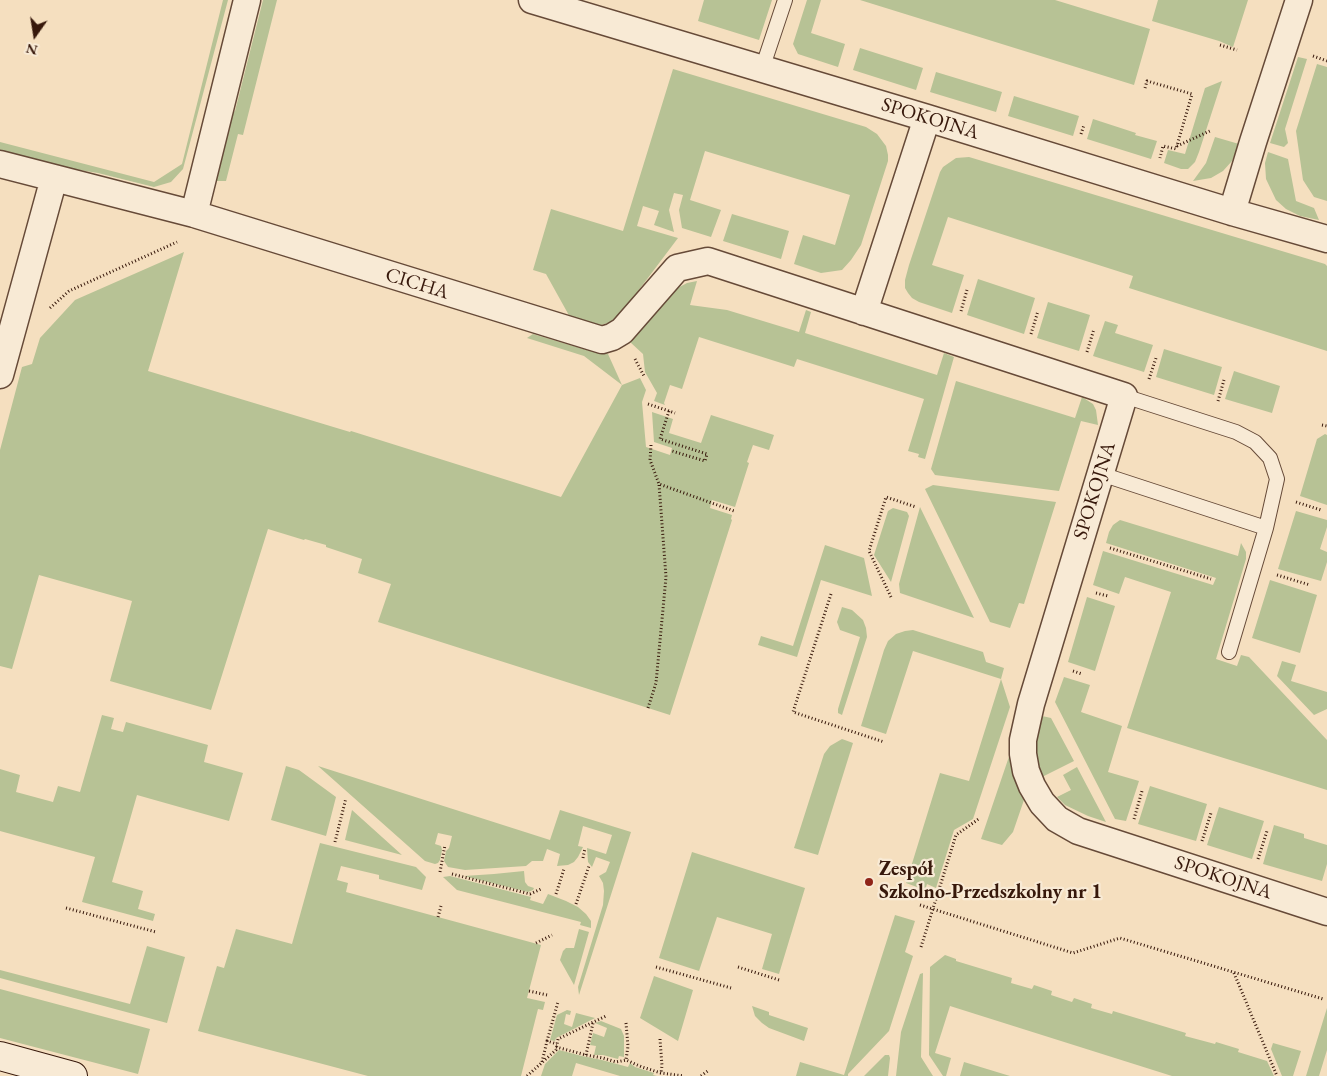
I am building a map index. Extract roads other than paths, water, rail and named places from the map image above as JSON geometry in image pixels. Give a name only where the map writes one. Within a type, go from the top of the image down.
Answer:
[{"type":"street","points":[[190,226],[247,0]]},
{"type":"street","name":"SPOKOJNA","points":[[532,0],[1327,239]]},
{"type":"street","points":[[1232,212],[1299,0]]},
{"type":"street","points":[[927,118],[864,312],[1124,396]]},
{"type":"street","name":"CICHA","points":[[0,164],[54,178],[190,226],[590,338],[602,340],[622,332],[678,268],[708,261],[864,312]]},
{"type":"street","points":[[0,374],[54,178]]},
{"type":"street","name":"SPOKOJNA","points":[[1124,396],[1031,704],[1023,740],[1026,771],[1042,803],[1057,819],[1078,831],[1327,912]]},
{"type":"street","points":[[0,1056],[73,1076]]},
{"type":"lane","points":[[762,69],[785,0]]},
{"type":"lane","points":[[1124,396],[1236,432],[1255,442],[1270,458],[1277,479],[1266,528],[1229,652]]},
{"type":"lane","points":[[1101,474],[1266,528]]},
{"type":"place","name":"Zespół Szkolno-Przedszkolny nr 1","points":[[869,882]]}]
